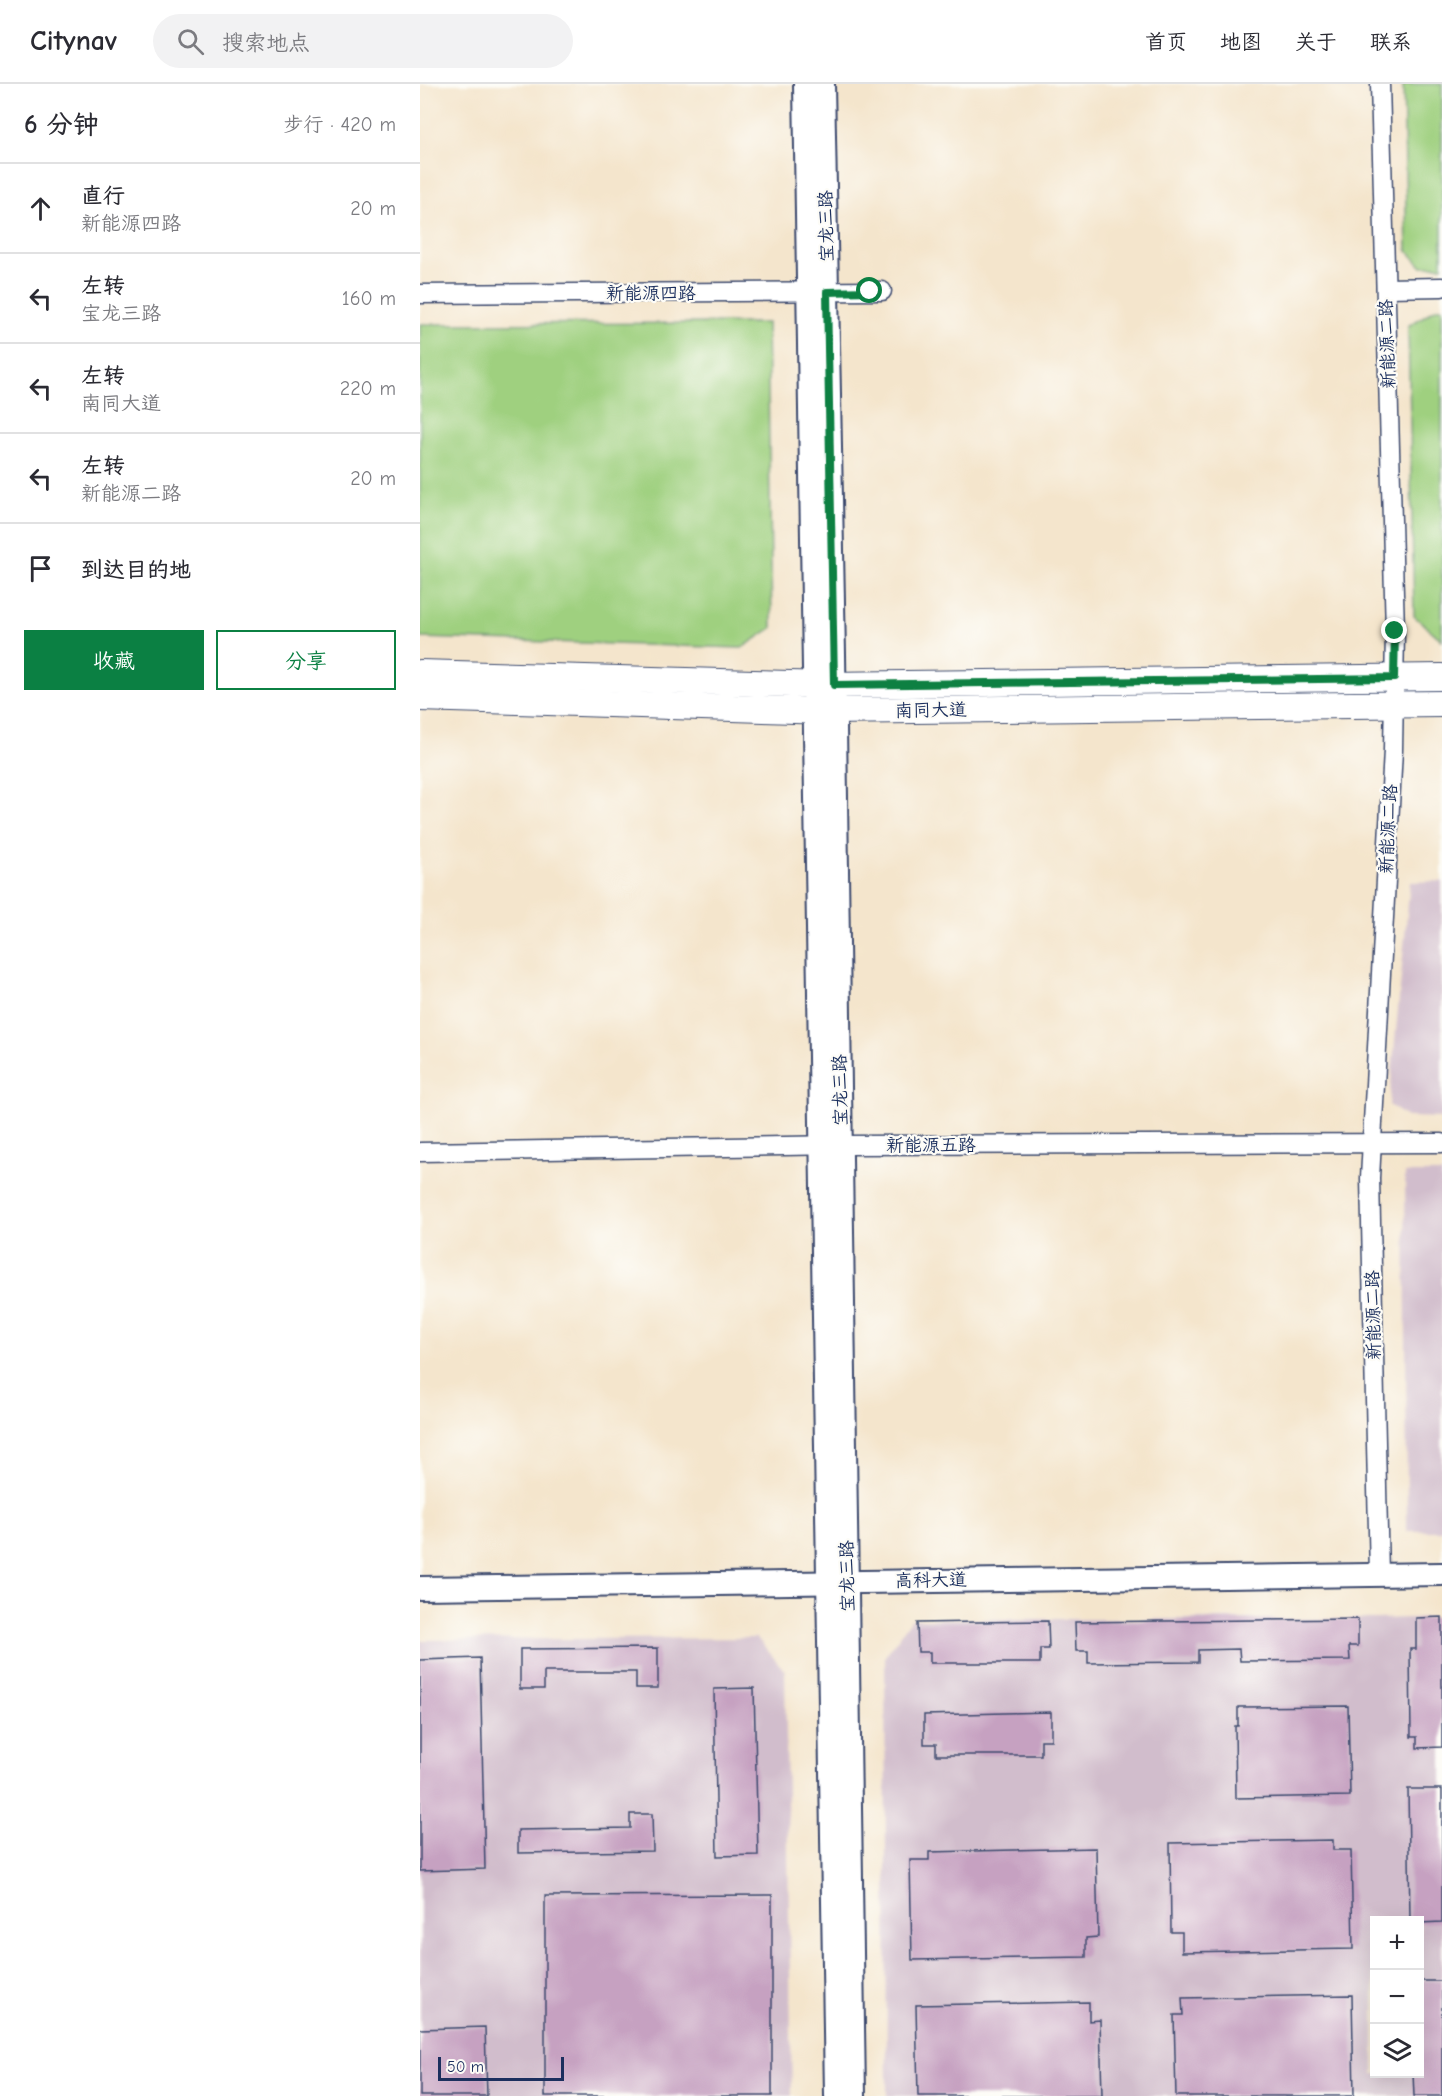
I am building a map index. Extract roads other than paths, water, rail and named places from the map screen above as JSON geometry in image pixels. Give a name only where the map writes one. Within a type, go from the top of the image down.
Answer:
[{"type":"main road","name":"南同大道","points":[[420,673],[824,685],[1442,677]]},
{"type":"main road","name":"南同大道","points":[[420,698],[825,711],[1442,704]]},
{"type":"street","name":"宝龙三路","points":[[805,84],[818,292]]},
{"type":"street","name":"宝龙三路","points":[[823,84],[818,292],[837,1582],[836,2096]]},
{"type":"street","name":"新能源二路","points":[[1379,1575],[1370,1178],[1394,705],[1395,631],[1380,84]]},
{"type":"street","points":[[1386,288],[1442,287]]},
{"type":"street","name":"新能源四路","points":[[420,294],[882,291]]},
{"type":"street","name":"新能源五路","points":[[420,1152],[831,1146],[1442,1143]]},
{"type":"street","name":"高科大道","points":[[420,1588],[1442,1574]]},
{"type":"street","name":"宝龙三路","points":[[837,1582],[854,2096]]}]
